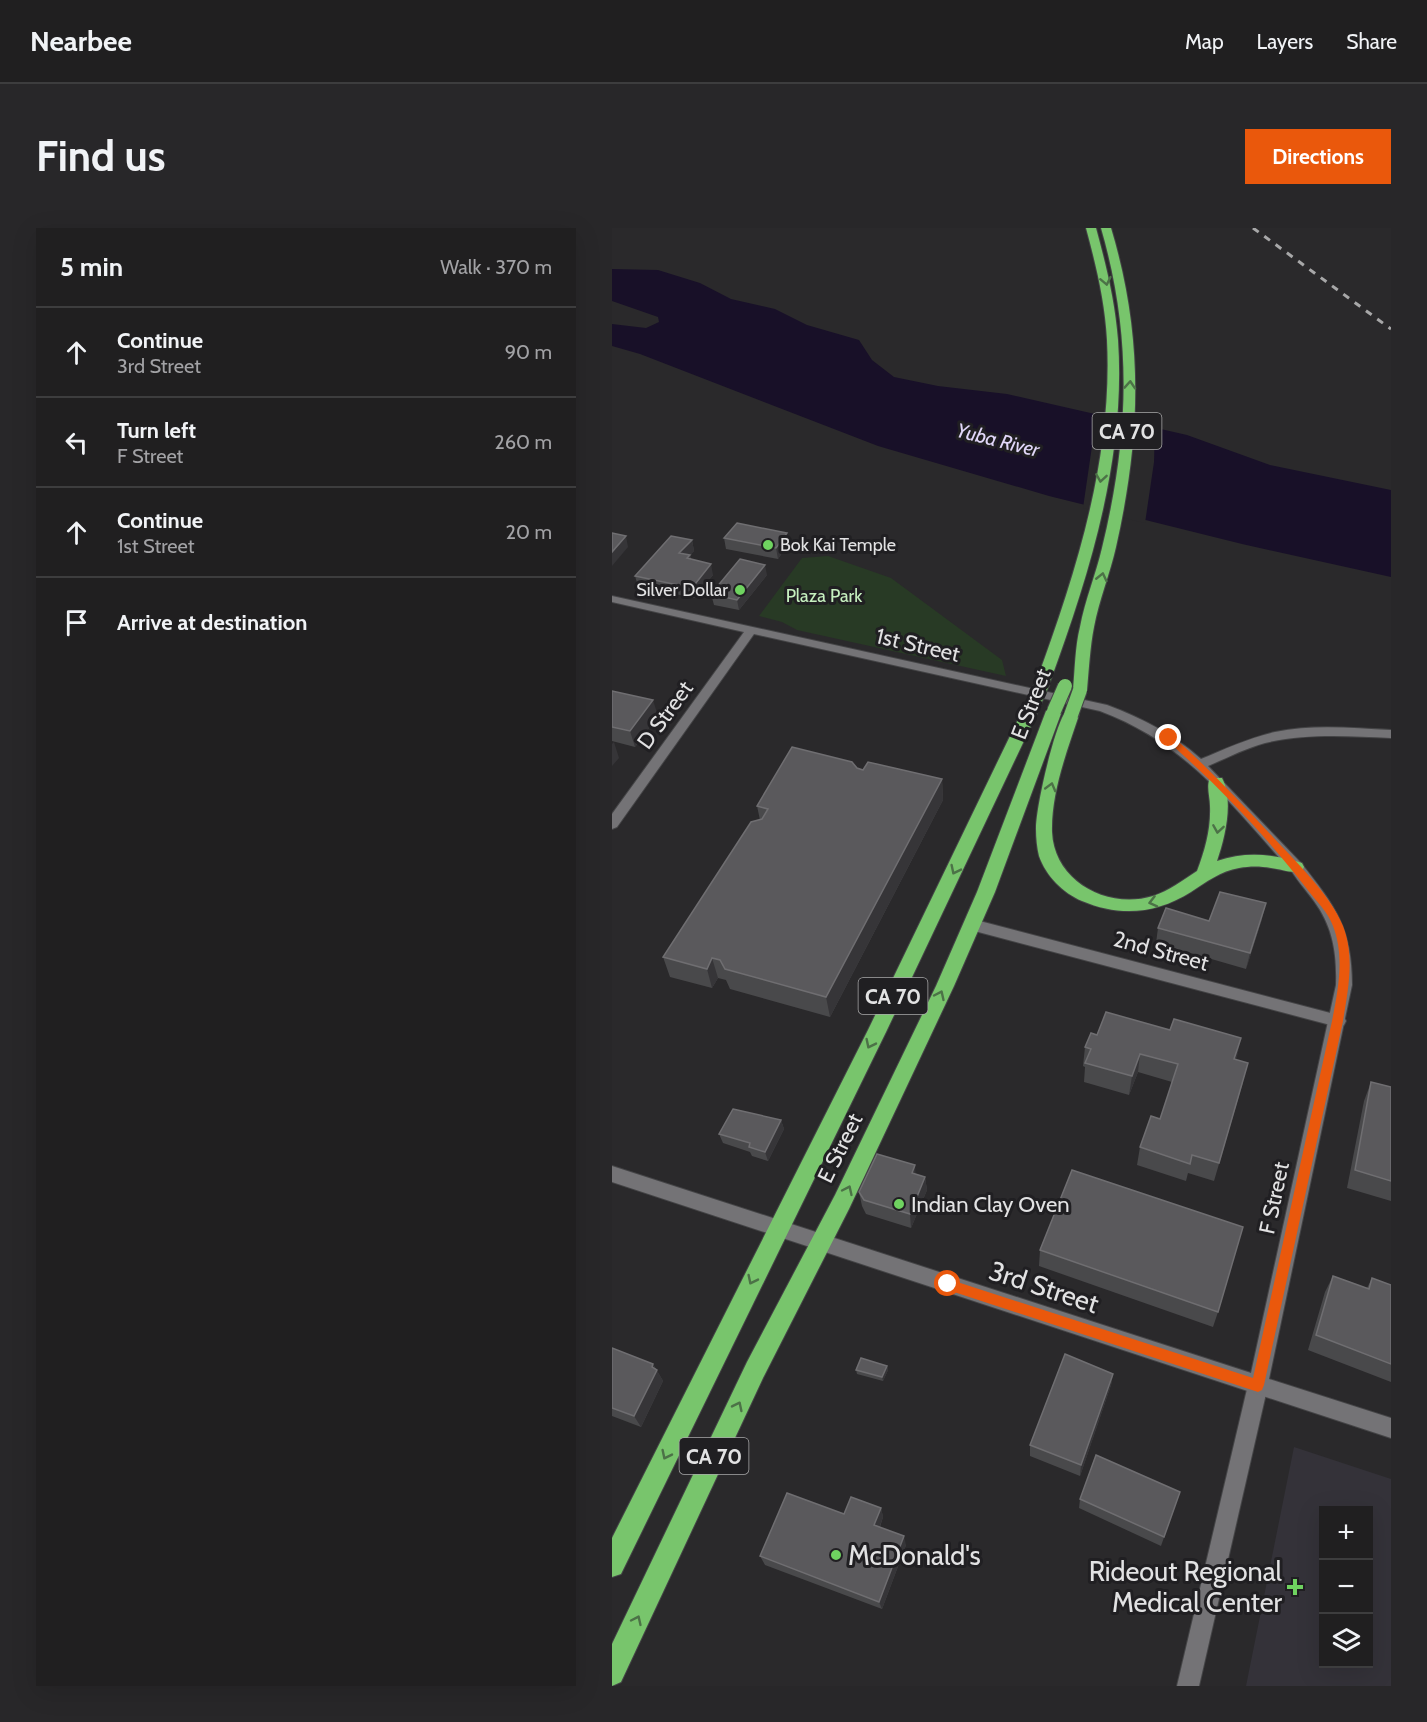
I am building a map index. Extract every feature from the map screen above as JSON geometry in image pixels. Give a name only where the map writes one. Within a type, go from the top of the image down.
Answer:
[{"type":"highway","name":"E Street","points":[[612,1565],[777,1228],[854,1077],[1032,707],[1065,626],[1096,510],[1107,443],[1115,357],[1106,280],[1091,228]]},
{"type":"highway","name":"CA 70","points":[[1072,688],[1109,545],[1124,454],[1131,375],[1126,303],[1118,261],[1106,228]]},
{"type":"highway","name":"E Street","points":[[612,1673],[755,1370],[822,1242],[972,924],[1054,711],[1072,688]]},
{"type":"highway","points":[[1072,688],[1071,715],[1043,826],[1047,854],[1061,878],[1076,890],[1113,904],[1136,905],[1171,896],[1204,875],[1229,863],[1278,862],[1296,867]]},
{"type":"highway","points":[[1204,875],[1218,836],[1220,810],[1216,782]]},
{"type":"street","name":"1st Street","points":[[612,599],[1118,712],[1151,726],[1200,764]]},
{"type":"street","name":"D Street","points":[[612,825],[752,629]]},
{"type":"street","points":[[1200,764],[1248,744],[1285,735],[1332,732],[1391,734]]},
{"type":"street","name":"F Street","points":[[1188,1686],[1258,1385],[1338,1021],[1345,962],[1339,927],[1330,912],[1296,867],[1200,764]]},
{"type":"street","name":"2nd Street","points":[[972,924],[1338,1021]]},
{"type":"street","name":"3rd Street","points":[[612,1174],[1391,1428]]},
{"type":"shaded area","name":"Rideout Regional Medical Center","points":[[1294,1447],[1391,1479],[1391,1686],[1246,1686]]},
{"type":"green space","name":"Plaza Park","points":[[828,556],[891,578],[1002,660],[1006,676],[797,630],[782,622],[759,616],[802,558]]},
{"type":"water","name":"Yuba River","points":[[612,269],[658,270],[700,283],[731,299],[775,309],[807,325],[859,340],[872,360],[894,377],[938,386],[1007,394],[1187,435],[1270,465],[1391,490],[1391,577],[1242,544],[1049,496],[878,446],[640,354],[612,346],[612,324],[646,328],[659,322],[658,317],[612,301]]},
{"type":"pier","points":[[1097,412],[1155,425],[1154,462],[1145,523],[1083,508]]},
{"type":"building","points":[[737,523],[787,533],[776,548],[724,538]]},
{"type":"building","points":[[612,533],[626,536],[612,552]]},
{"type":"building","points":[[671,536],[692,540],[679,553],[690,555],[687,558],[711,564],[692,588],[635,576]]},
{"type":"building","points":[[740,559],[765,565],[737,600],[711,594]]},
{"type":"building","points":[[612,691],[653,700],[630,731],[612,727]]},
{"type":"building","points":[[792,747],[852,762],[857,768],[863,770],[868,762],[942,779],[826,997],[725,969],[720,960],[712,958],[707,969],[663,957],[751,822],[762,819],[768,809],[757,806]]},
{"type":"building","points":[[1220,892],[1266,903],[1250,953],[1158,928],[1166,908],[1209,921]]},
{"type":"building","points":[[1106,1012],[1170,1030],[1174,1019],[1241,1038],[1234,1059],[1248,1063],[1219,1163],[1192,1155],[1190,1164],[1140,1147],[1151,1116],[1160,1119],[1178,1064],[1140,1054],[1132,1076],[1085,1063],[1091,1049],[1085,1047],[1091,1033],[1097,1035]]},
{"type":"building","points":[[1371,1082],[1391,1087],[1391,1181],[1355,1170]]},
{"type":"building","points":[[733,1109],[781,1120],[765,1152],[749,1147],[750,1143],[719,1134]]},
{"type":"building","points":[[877,1154],[915,1165],[912,1173],[925,1177],[910,1214],[864,1200],[859,1192]]},
{"type":"building","points":[[1072,1170],[1243,1227],[1218,1312],[1040,1250]]},
{"type":"building","points":[[1333,1276],[1369,1289],[1372,1278],[1391,1285],[1391,1364],[1316,1335]]},
{"type":"building","points":[[612,1348],[653,1364],[652,1367],[657,1370],[634,1416],[612,1408]]},
{"type":"building","points":[[1065,1354],[1113,1374],[1081,1465],[1030,1445]]},
{"type":"building","points":[[861,1358],[887,1366],[882,1377],[856,1370]]},
{"type":"building","points":[[1096,1455],[1180,1492],[1164,1537],[1080,1499]]},
{"type":"building","name":"McDonald's","points":[[787,1493],[844,1514],[851,1497],[881,1508],[874,1525],[904,1536],[879,1602],[760,1556]]},
{"type":"railway","points":[[1253,228],[1391,329]]},
{"type":"place","name":"Bok Kai Temple","points":[[768,545]]},
{"type":"place","name":"Silver Dollar","points":[[740,590]]},
{"type":"place","name":"Indian Clay Oven","points":[[899,1204]]},
{"type":"place","name":"McDonald's","points":[[836,1555]]},
{"type":"place","name":"Rideout Regional Medical Center","points":[[1295,1587]]},
{"type":"route","points":[[948,1284],[1258,1385],[1338,1021],[1344,985],[1343,943],[1339,927],[1330,912],[1296,867],[1200,764],[1169,738]]}]
